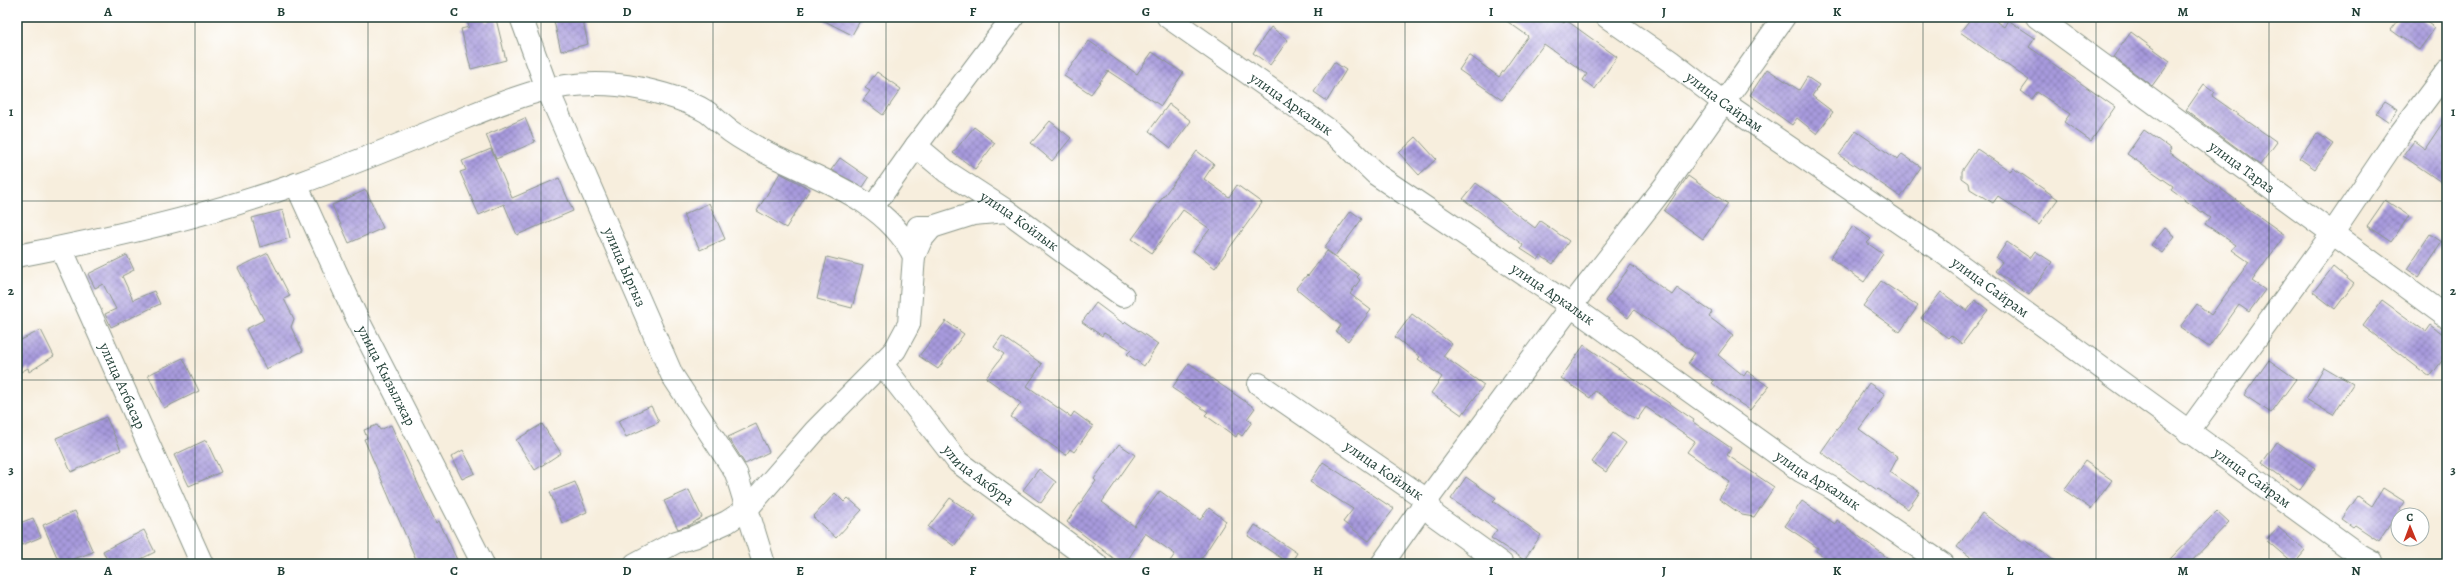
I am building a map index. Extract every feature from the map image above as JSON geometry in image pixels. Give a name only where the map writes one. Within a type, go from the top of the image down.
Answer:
[{"type":"street","name":"улица Ыргыз","points":[[521,17],[547,88],[672,375],[736,473],[764,564]]},
{"type":"street","points":[[873,207],[916,146],[1013,17]]},
{"type":"street","name":"улица Аркалык","points":[[1168,17],[1333,134],[1377,174],[1571,306],[1801,471],[1832,488],[1943,564]]},
{"type":"street","name":"улица Сайрам","points":[[1607,17],[1670,61],[1723,102],[1942,252],[2188,432],[2355,552],[2371,561]]},
{"type":"street","points":[[1382,564],[1427,500],[1571,306],[1664,187],[1784,17]]},
{"type":"street","name":"улица Тараз","points":[[2037,17],[2447,317]]},
{"type":"street","points":[[2188,432],[2332,234],[2396,139],[2447,71]]},
{"type":"street","points":[[17,256],[130,233],[296,184],[438,129],[489,106],[547,88],[586,83],[621,85],[688,103],[707,113],[732,132],[752,144],[840,188],[873,207],[906,241],[914,256]]},
{"type":"street","name":"улица Койлык","points":[[916,146],[947,172],[1007,211],[1123,296]]},
{"type":"street","name":"улица Кызылжар","points":[[296,184],[355,314],[483,564]]},
{"type":"street","points":[[893,227],[932,227],[973,214],[1007,211]]},
{"type":"street","points":[[635,564],[676,542],[694,537],[727,522],[747,509],[815,431],[882,364],[903,339],[909,324],[914,256],[921,240],[932,227]]},
{"type":"street","name":"улица Атбасар","points":[[61,248],[202,564]]},
{"type":"street","name":"улица Акбура","points":[[882,364],[958,462],[1096,564]]},
{"type":"street","name":"улица Койлык","points":[[1259,384],[1427,500],[1434,515],[1502,564]]},
{"type":"building","points":[[466,17],[484,17],[486,22],[496,19],[506,60],[471,69],[461,29],[469,27]]},
{"type":"building","points":[[553,17],[582,17],[588,44],[561,51]]},
{"type":"building","points":[[817,17],[862,17],[852,35]]},
{"type":"building","points":[[1501,17],[1556,17],[1564,23],[1566,20],[1617,57],[1595,89],[1583,80],[1587,74],[1544,44],[1502,100],[1459,70],[1469,55],[1499,77],[1528,36]]},
{"type":"building","points":[[1972,17],[1990,17],[2004,27],[2008,20],[2035,38],[2029,47],[2115,107],[2091,141],[2064,122],[2070,114],[2037,92],[2032,99],[2021,91],[2029,80],[1960,32]]},
{"type":"building","points":[[2401,17],[2419,17],[2435,28],[2419,50],[2391,30]]},
{"type":"building","points":[[1271,27],[1288,40],[1270,65],[1253,53]]},
{"type":"building","points":[[2131,32],[2170,61],[2152,86],[2113,57]]},
{"type":"building","points":[[1089,41],[1137,74],[1152,52],[1183,73],[1161,106],[1108,71],[1091,94],[1064,76]]},
{"type":"building","points":[[1334,62],[1346,70],[1327,101],[1314,92]]},
{"type":"building","points":[[1767,69],[1799,90],[1807,77],[1819,85],[1812,96],[1833,112],[1817,134],[1797,118],[1792,125],[1750,95]]},
{"type":"building","points":[[877,72],[901,89],[883,115],[863,100],[870,91],[865,88]]},
{"type":"building","points":[[2204,84],[2215,92],[2212,96],[2277,142],[2260,165],[2186,110]]},
{"type":"building","points":[[2385,101],[2398,109],[2389,122],[2376,113]]},
{"type":"building","points":[[1169,104],[1191,121],[1171,148],[1149,131]]},
{"type":"building","points":[[2447,116],[2447,186],[2403,156],[2414,141],[2425,149]]},
{"type":"building","points":[[525,118],[535,142],[496,159],[486,135]]},
{"type":"building","points":[[1050,121],[1071,138],[1052,161],[1031,143]]},
{"type":"building","points":[[974,127],[995,143],[975,169],[953,153]]},
{"type":"building","points":[[2144,130],[2171,149],[2169,152],[2285,235],[2252,281],[2265,290],[2249,312],[2239,305],[2209,347],[2180,327],[2197,304],[2211,315],[2249,262],[2232,250],[2236,245],[2205,224],[2210,218],[2171,190],[2173,186],[2127,154]]},
{"type":"building","points":[[1856,131],[1898,160],[1902,154],[1921,167],[1901,197],[1839,155]]},
{"type":"building","points":[[2317,133],[2333,144],[2315,169],[2299,158]]},
{"type":"building","points":[[1416,137],[1436,159],[1419,175],[1399,153]]},
{"type":"building","points":[[491,149],[512,198],[559,178],[573,211],[517,235],[504,204],[479,215],[460,172],[466,170],[462,161]]},
{"type":"building","points":[[1977,149],[2010,171],[2013,168],[2058,199],[2039,225],[1998,196],[1993,203],[1970,189],[1969,183],[1962,178],[1962,171]]},
{"type":"building","points":[[1197,151],[1214,164],[1204,179],[1229,197],[1237,185],[1262,203],[1215,268],[1193,251],[1210,229],[1183,210],[1152,253],[1132,239]]},
{"type":"building","points":[[840,158],[869,178],[863,187],[831,170]]},
{"type":"building","points":[[780,173],[810,189],[786,228],[757,211]]},
{"type":"building","points":[[1688,176],[1728,204],[1703,239],[1664,211]]},
{"type":"building","points":[[1476,183],[1535,228],[1540,221],[1569,241],[1553,264],[1541,256],[1538,260],[1521,249],[1523,245],[1463,199]]},
{"type":"building","points":[[366,190],[383,228],[349,243],[332,205]]},
{"type":"building","points":[[2385,200],[2409,216],[2391,242],[2367,226]]},
{"type":"building","points":[[709,203],[725,239],[700,250],[683,215]]},
{"type":"building","points":[[283,210],[290,238],[260,247],[252,218]]},
{"type":"building","points":[[1351,211],[1362,219],[1335,256],[1324,248]]},
{"type":"building","points":[[1853,226],[1871,239],[1867,243],[1883,254],[1864,282],[1830,258]]},
{"type":"building","points":[[2165,228],[2175,236],[2162,253],[2151,245]]},
{"type":"building","points":[[2430,234],[2442,242],[2419,277],[2407,269]]},
{"type":"building","points":[[2007,242],[2030,258],[2035,251],[2052,262],[2029,295],[1995,271],[2002,262],[1996,258]]},
{"type":"building","points":[[1327,251],[1359,275],[1357,277],[1360,280],[1350,294],[1371,310],[1348,341],[1336,332],[1341,325],[1296,288],[1307,275],[1308,276]]},
{"type":"building","points":[[268,253],[290,296],[284,299],[294,319],[291,327],[303,351],[266,369],[246,329],[264,320],[238,268]]},
{"type":"building","points":[[127,255],[134,270],[122,276],[133,300],[154,291],[160,304],[111,327],[105,314],[116,309],[103,284],[95,288],[88,274]]},
{"type":"building","points":[[827,257],[863,266],[852,308],[817,299]]},
{"type":"building","points":[[1631,265],[1672,295],[1677,288],[1712,312],[1709,317],[1733,335],[1718,355],[1744,376],[1747,371],[1769,387],[1750,410],[1726,394],[1712,383],[1714,381],[1688,363],[1695,353],[1634,310],[1628,318],[1605,301]]},
{"type":"building","points":[[2333,267],[2354,284],[2335,309],[2313,292]]},
{"type":"building","points":[[1881,281],[1918,306],[1900,332],[1863,306]]},
{"type":"building","points":[[1941,292],[1967,311],[1975,300],[1988,310],[1962,344],[1951,335],[1948,338],[1921,318]]},
{"type":"building","points":[[2382,300],[2426,332],[2431,325],[2447,337],[2447,354],[2430,377],[2363,326]]},
{"type":"building","points":[[1096,303],[1124,324],[1126,322],[1158,344],[1144,366],[1127,354],[1131,350],[1104,333],[1102,336],[1082,322]]},
{"type":"building","points":[[1412,314],[1452,344],[1443,356],[1484,385],[1462,415],[1431,393],[1442,377],[1418,359],[1420,357],[1395,337]]},
{"type":"building","points":[[946,321],[964,334],[938,369],[919,356]]},
{"type":"building","points":[[41,330],[54,356],[29,372],[28,368],[17,374],[17,342]]},
{"type":"building","points":[[1002,336],[1042,364],[1027,386],[1071,417],[1074,412],[1093,426],[1074,452],[1070,449],[1066,455],[1011,417],[1021,403],[986,378],[1004,354],[994,347]]},
{"type":"building","points":[[1584,345],[1694,420],[1693,422],[1731,448],[1727,455],[1774,487],[1754,517],[1742,515],[1719,499],[1730,482],[1687,452],[1695,441],[1646,407],[1637,420],[1595,391],[1590,398],[1561,378]]},
{"type":"building","points":[[183,358],[199,391],[164,408],[148,375]]},
{"type":"building","points":[[2269,360],[2296,379],[2271,413],[2244,395]]},
{"type":"building","points":[[1189,363],[1255,408],[1247,419],[1252,422],[1242,436],[1238,433],[1236,437],[1205,415],[1208,412],[1172,388]]},
{"type":"building","points":[[2324,367],[2353,384],[2333,415],[2306,399]]},
{"type":"building","points":[[1869,383],[1885,394],[1859,429],[1898,457],[1890,472],[1920,492],[1908,509],[1863,480],[1861,481],[1821,452]]},
{"type":"building","points":[[651,406],[659,422],[626,437],[618,421]]},
{"type":"building","points":[[106,417],[121,450],[71,472],[56,438]]},
{"type":"building","points":[[542,424],[561,453],[535,470],[516,440]]},
{"type":"building","points":[[756,424],[769,452],[745,464],[728,437]]},
{"type":"building","points":[[377,425],[380,430],[391,425],[436,523],[439,521],[459,564],[418,564],[364,439],[367,438],[364,430]]},
{"type":"building","points":[[1613,433],[1626,443],[1606,472],[1592,462]]},
{"type":"building","points":[[206,440],[221,472],[189,486],[174,455]]},
{"type":"building","points":[[2277,442],[2315,468],[2300,490],[2262,463]]},
{"type":"building","points":[[1119,444],[1135,455],[1102,502],[1134,526],[1160,491],[1200,520],[1209,508],[1226,521],[1198,564],[1168,564],[1175,554],[1145,533],[1125,564],[1121,564],[1067,522],[1096,481],[1094,479]]},
{"type":"building","points":[[463,450],[475,473],[462,479],[451,457]]},
{"type":"building","points":[[2085,461],[2112,480],[2091,509],[2064,490]]},
{"type":"building","points":[[1323,462],[1394,509],[1369,541],[1343,522],[1353,509],[1310,482]]},
{"type":"building","points":[[1039,469],[1056,482],[1041,503],[1023,490]]},
{"type":"building","points":[[1466,477],[1496,498],[1493,501],[1541,535],[1524,560],[1491,538],[1497,530],[1451,499]]},
{"type":"building","points":[[575,482],[587,512],[562,523],[550,492]]},
{"type":"building","points":[[2383,488],[2405,502],[2402,507],[2390,507],[2390,524],[2379,541],[2355,525],[2353,527],[2342,519],[2358,496],[2372,506]]},
{"type":"building","points":[[689,490],[702,517],[690,525],[678,529],[664,501]]},
{"type":"building","points":[[835,493],[844,502],[848,498],[862,510],[836,538],[813,517]]},
{"type":"building","points":[[950,498],[976,516],[954,546],[928,527]]},
{"type":"building","points":[[1802,501],[1835,524],[1837,520],[1896,564],[1835,564],[1816,551],[1818,548],[1785,526]]},
{"type":"building","points":[[75,511],[93,552],[60,564],[43,525]]},
{"type":"building","points":[[2217,511],[2229,522],[2189,564],[2165,564]]},
{"type":"building","points":[[1982,513],[2023,542],[2025,540],[2059,564],[1980,564],[1957,547]]},
{"type":"building","points":[[33,518],[41,537],[22,545],[17,533],[17,524]]},
{"type":"building","points":[[1255,525],[1297,553],[1290,564],[1248,536]]},
{"type":"building","points":[[2278,527],[2305,551],[2294,564],[2266,540]]},
{"type":"building","points":[[144,530],[155,552],[131,564],[109,564],[103,551]]}]
